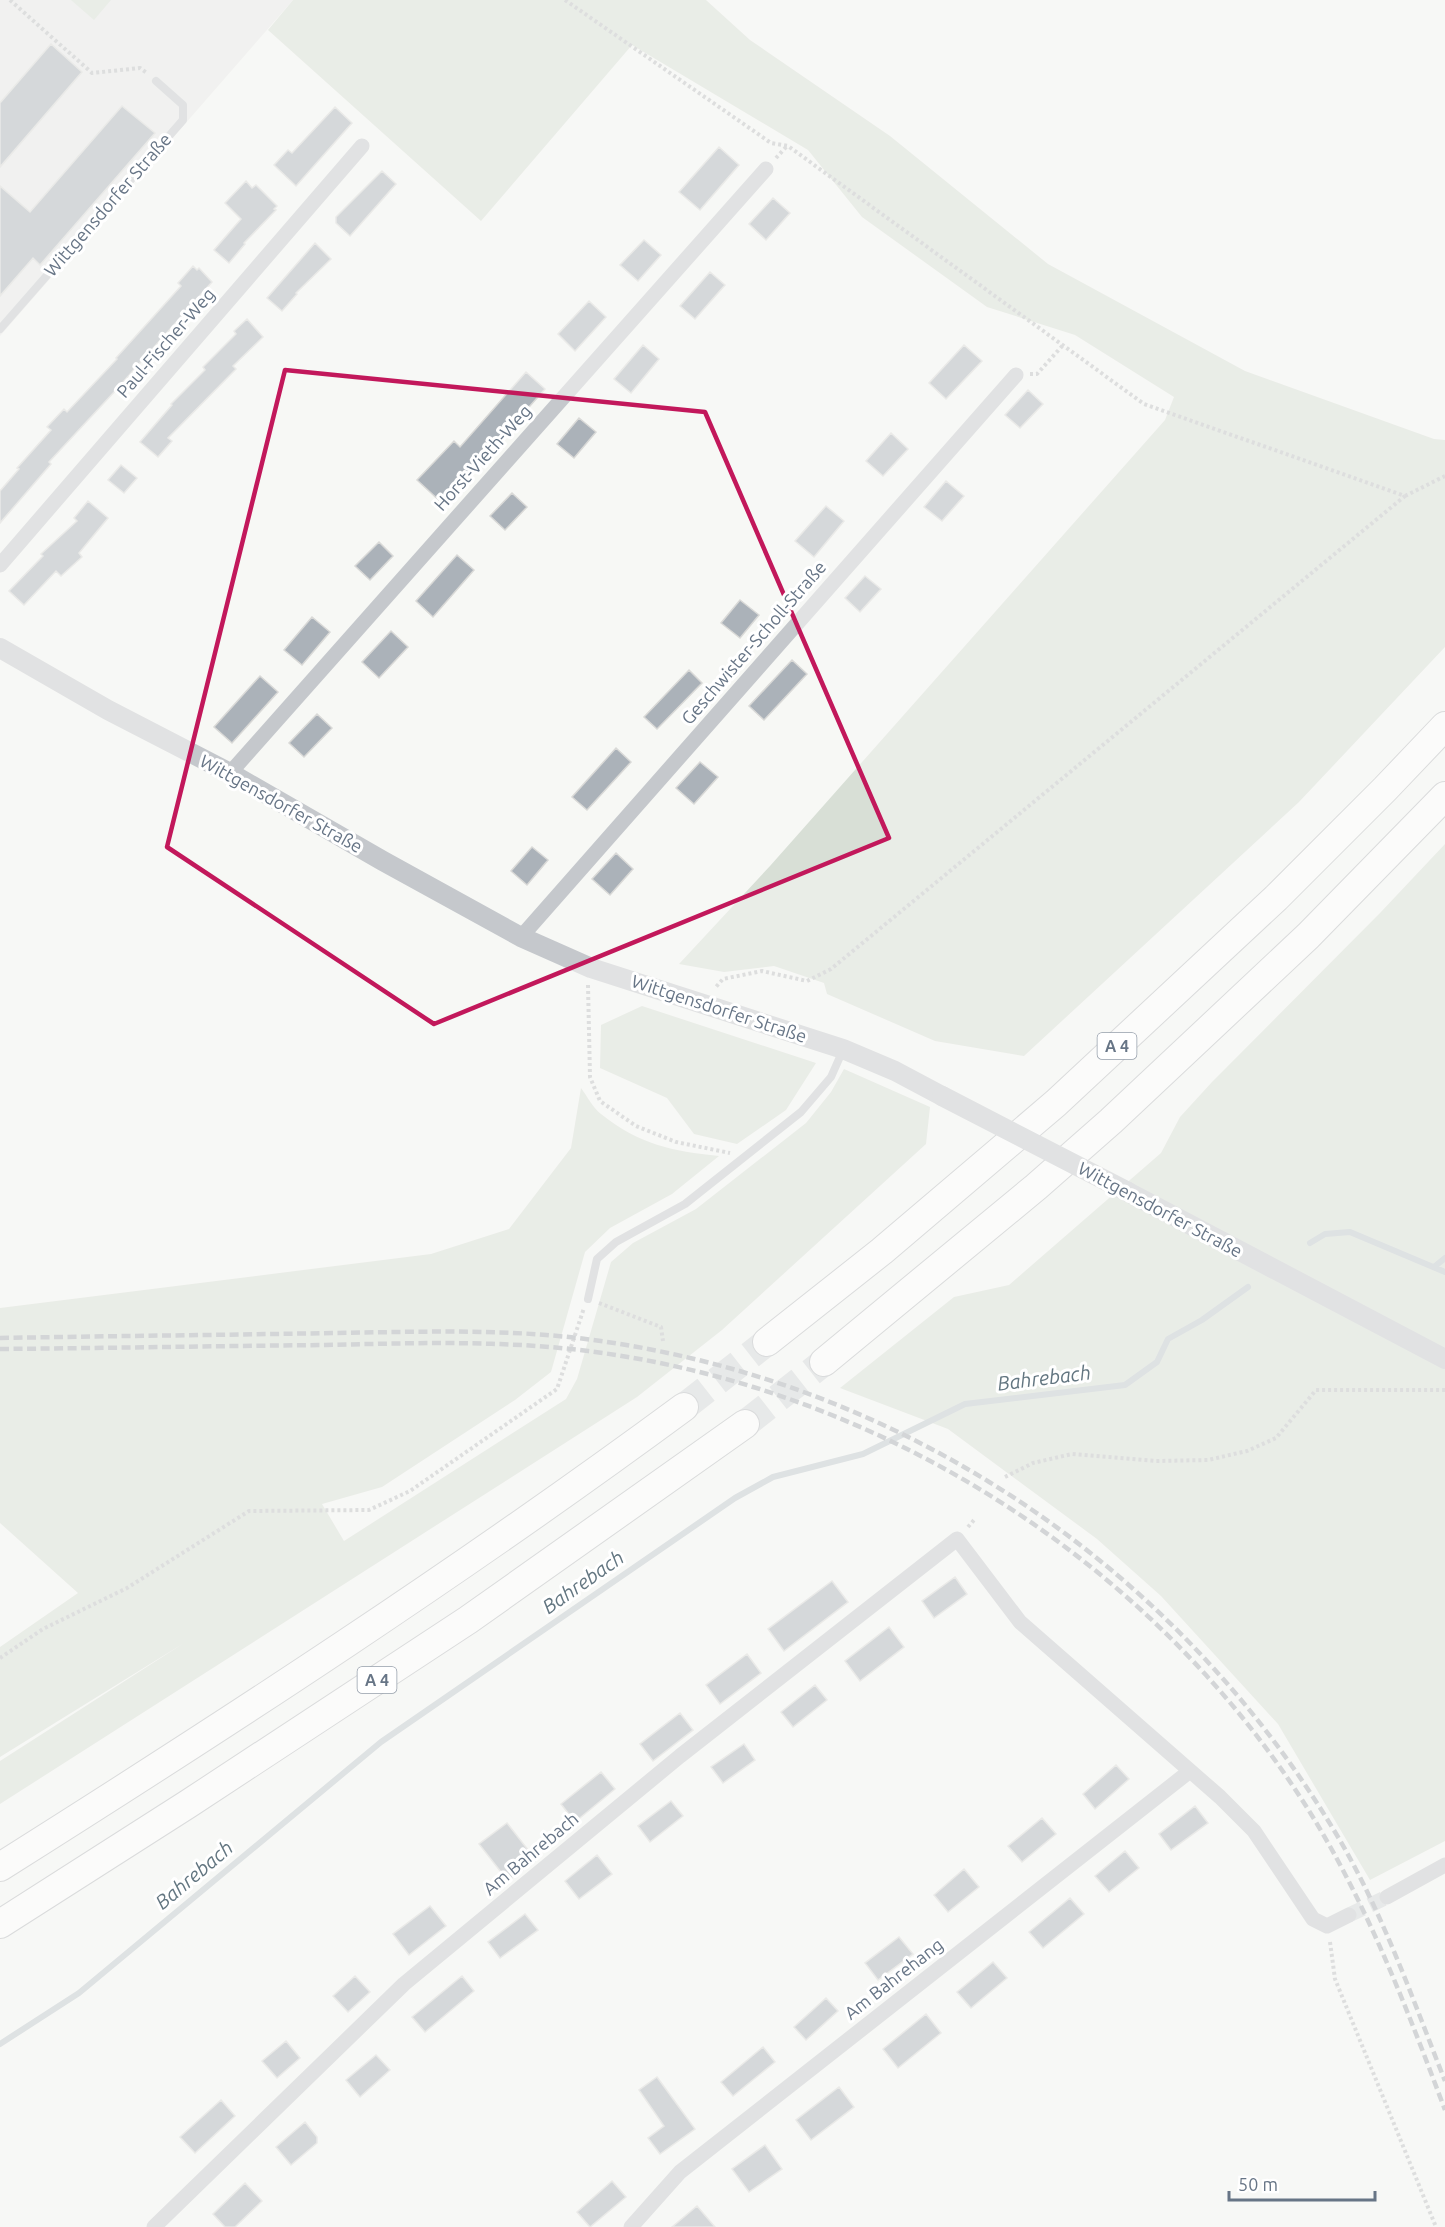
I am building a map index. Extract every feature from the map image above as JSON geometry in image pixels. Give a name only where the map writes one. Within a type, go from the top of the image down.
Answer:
[{"type":"highway","name":"A 4","points":[[767,1342],[882,1251],[1056,1103],[1276,898],[1445,726]]},
{"type":"highway","points":[[824,1362],[992,1224],[1110,1121],[1308,936],[1445,796]]},
{"type":"highway","name":"A 4","points":[[0,1867],[181,1753],[436,1584],[567,1493],[684,1407]]},
{"type":"highway","name":"A 4","points":[[0,1924],[468,1620],[745,1424]]},
{"type":"street","name":"Paul-Fischer-Weg","points":[[0,565],[362,147]]},
{"type":"street","name":"Horst-Vieth-Weg","points":[[230,774],[766,169]]},
{"type":"street","name":"Geschwister-Scholl-Straße","points":[[521,937],[1016,375]]},
{"type":"street","name":"Wittgensdorfer Straße","points":[[0,648],[108,710],[230,774],[521,937],[591,968],[843,1049],[895,1071],[1445,1359]]},
{"type":"street","name":"Am Bahrebach","points":[[154,2227],[404,1984],[680,1756],[957,1539],[1020,1622],[1190,1771]]},
{"type":"street","points":[[1190,1771],[1254,1831],[1313,1919],[1327,1926],[1349,1915]]},
{"type":"street","name":"Am Bahrehang","points":[[632,2227],[680,2172],[1190,1771]]},
{"type":"street","points":[[1387,1898],[1445,1865]]},
{"type":"lane","name":"Wittgensdorfer Straße","points":[[0,329],[183,120],[183,105],[156,81]]},
{"type":"lane","points":[[588,1299],[597,1259],[616,1242],[685,1203],[801,1112],[831,1077],[843,1049]]},
{"type":"path","points":[[10,0],[92,73],[140,68],[156,81]]},
{"type":"path","points":[[565,0],[771,143],[788,146],[1144,404],[1405,496]]},
{"type":"path","points":[[1016,375],[1037,374],[1064,344]]},
{"type":"path","points":[[700,1002],[723,979],[762,972],[807,981],[831,969],[1405,496],[1445,476]]},
{"type":"path","points":[[591,968],[588,993],[590,1077],[600,1101],[636,1126],[676,1142],[745,1156]]},
{"type":"path","points":[[0,1658],[43,1629],[128,1587],[249,1511],[369,1510],[410,1491],[557,1389],[588,1299],[662,1327],[663,1341]]},
{"type":"path","points":[[1005,1477],[1033,1463],[1072,1454],[1156,1461],[1208,1460],[1247,1451],[1276,1438],[1316,1390],[1445,1390]]},
{"type":"path","points":[[1327,1926],[1335,1979],[1436,2227]]},
{"type":"highlighted area","points":[[285,370],[705,412],[889,838],[434,1024],[167,847]]},
{"type":"shaded area","points":[[0,0],[293,0],[0,336]]},
{"type":"shaded area","points":[[71,0],[111,0],[94,20]]},
{"type":"shaded area","points":[[293,0],[706,0],[750,40],[890,136],[1048,264],[1245,371],[1434,439],[1445,440],[1445,647],[1299,802],[1024,1056],[935,1041],[827,994],[824,983],[774,966],[724,972],[679,964],[770,866],[1165,420],[1174,397],[1075,335],[987,307],[862,217],[808,150],[632,45],[481,221],[268,30]]},
{"type":"shaded area","points":[[1445,844],[1445,1841],[1370,1880],[1278,1724],[1161,1596],[1097,1539],[948,1429],[840,1388],[954,1297],[1009,1285],[1161,1153],[1180,1117],[1212,1082],[1380,913]]},
{"type":"shaded area","points":[[642,1006],[816,1063],[786,1110],[737,1144],[694,1134],[667,1098],[600,1068],[601,1025]]},
{"type":"shaded area","points":[[844,1069],[930,1107],[926,1144],[722,1330],[637,1397],[0,1804],[0,1761],[184,1643],[0,1757],[0,1647],[78,1593],[0,1523],[0,1308],[431,1254],[509,1229],[571,1148],[581,1088],[598,1111],[643,1140],[671,1149],[719,1156],[672,1194],[610,1228],[585,1252],[551,1372],[515,1400],[382,1487],[322,1504],[344,1541],[566,1399],[577,1379],[611,1262],[633,1243],[696,1209],[806,1123],[831,1092]]},
{"type":"building","points":[[51,44],[82,72],[0,167],[0,103]]},
{"type":"building","points":[[122,106],[155,133],[40,265],[33,258],[0,296],[0,186],[30,212]]},
{"type":"building","points":[[335,107],[352,123],[296,186],[274,165],[288,150],[292,153]]},
{"type":"building","points":[[719,147],[739,165],[700,210],[679,192]]},
{"type":"building","points":[[382,171],[396,184],[350,236],[336,223],[336,217]]},
{"type":"building","points":[[246,181],[252,188],[256,185],[277,206],[274,209],[276,210],[244,243],[229,263],[214,250],[241,219],[225,203]]},
{"type":"building","points":[[773,198],[790,213],[766,240],[749,224]]},
{"type":"building","points":[[644,240],[661,255],[638,281],[620,265]]},
{"type":"building","points":[[315,243],[331,259],[296,293],[282,311],[267,298]]},
{"type":"building","points":[[193,266],[197,270],[199,268],[212,282],[49,462],[51,464],[0,523],[0,491],[51,430],[47,427],[64,409],[67,412],[117,359],[181,286],[178,283]]},
{"type":"building","points":[[710,272],[725,285],[695,319],[680,306]]},
{"type":"building","points":[[589,301],[606,317],[575,351],[558,334]]},
{"type":"building","points":[[247,319],[263,337],[233,366],[236,369],[168,438],[172,441],[158,457],[140,442],[171,404],[205,370],[203,367],[236,334],[234,331]]},
{"type":"building","points":[[643,345],[659,359],[631,393],[614,379]]},
{"type":"building","points":[[964,345],[982,361],[946,399],[929,383]]},
{"type":"building","points":[[526,372],[545,389],[443,504],[417,480],[454,441],[460,447]]},
{"type":"building","points":[[1028,390],[1043,404],[1020,428],[1005,415]]},
{"type":"building","points":[[579,418],[596,432],[574,458],[557,444]]},
{"type":"building","points":[[891,433],[908,449],[883,476],[866,461]]},
{"type":"building","points":[[121,465],[137,478],[124,493],[108,480]]},
{"type":"building","points":[[946,481],[964,496],[942,521],[924,507]]},
{"type":"building","points":[[512,493],[527,507],[505,530],[490,516]]},
{"type":"building","points":[[88,501],[108,518],[79,553],[82,557],[61,576],[56,571],[24,605],[9,591],[43,556],[41,554],[77,521],[74,518]]},
{"type":"building","points":[[826,506],[844,521],[814,557],[795,541]]},
{"type":"building","points":[[379,542],[393,556],[370,580],[355,566]]},
{"type":"building","points":[[457,555],[474,570],[433,617],[416,601]]},
{"type":"building","points":[[865,576],[881,589],[860,612],[845,598]]},
{"type":"building","points":[[740,600],[759,615],[740,638],[721,623]]},
{"type":"building","points":[[312,617],[330,632],[302,665],[284,650]]},
{"type":"building","points":[[391,631],[408,647],[379,678],[362,662]]},
{"type":"building","points":[[792,660],[807,674],[764,720],[749,706]]},
{"type":"building","points":[[689,670],[702,683],[657,729],[644,717]]},
{"type":"building","points":[[260,676],[278,692],[232,743],[214,727]]},
{"type":"building","points":[[317,714],[332,728],[304,757],[289,743]]},
{"type":"building","points":[[616,748],[631,762],[587,810],[572,797]]},
{"type":"building","points":[[700,762],[718,777],[694,804],[676,788]]},
{"type":"building","points":[[532,847],[548,860],[527,885],[511,871]]},
{"type":"building","points":[[616,853],[633,869],[610,895],[592,879]]},
{"type":"building","points":[[955,1577],[967,1594],[934,1618],[922,1601]]},
{"type":"building","points":[[832,1581],[848,1602],[784,1651],[768,1629]]},
{"type":"building","points":[[889,1627],[904,1647],[860,1681],[845,1661]]},
{"type":"building","points":[[747,1654],[761,1673],[720,1704],[706,1685]]},
{"type":"building","points":[[815,1685],[827,1700],[793,1727],[781,1712]]},
{"type":"building","points":[[680,1713],[693,1730],[653,1761],[640,1744]]},
{"type":"building","points":[[744,1744],[755,1760],[723,1783],[711,1767]]},
{"type":"building","points":[[1116,1765],[1129,1779],[1095,1809],[1083,1794]]},
{"type":"building","points":[[601,1772],[615,1789],[575,1822],[561,1804]]},
{"type":"building","points":[[671,1801],[683,1816],[650,1842],[638,1826]]},
{"type":"building","points":[[1195,1806],[1208,1823],[1171,1850],[1159,1834]]},
{"type":"building","points":[[1042,1818],[1056,1834],[1022,1862],[1008,1846]]},
{"type":"building","points":[[507,1823],[536,1860],[508,1881],[479,1844]]},
{"type":"building","points":[[1125,1851],[1139,1868],[1109,1892],[1095,1876]]},
{"type":"building","points":[[597,1855],[612,1874],[579,1899],[565,1881]]},
{"type":"building","points":[[964,1869],[979,1887],[948,1912],[934,1895]]},
{"type":"building","points":[[1070,1898],[1084,1914],[1043,1948],[1029,1932]]},
{"type":"building","points":[[430,1906],[446,1926],[409,1955],[393,1934]]},
{"type":"building","points":[[525,1914],[538,1930],[500,1958],[488,1942]]},
{"type":"building","points":[[899,1937],[913,1954],[878,1980],[865,1963]]},
{"type":"building","points":[[993,1962],[1007,1978],[971,2008],[957,1992]]},
{"type":"building","points":[[355,1976],[370,1992],[348,2012],[333,1996]]},
{"type":"building","points":[[462,1976],[474,1991],[425,2032],[412,2017]]},
{"type":"building","points":[[826,1998],[838,2011],[806,2040],[794,2027]]},
{"type":"building","points":[[926,2014],[941,2033],[898,2068],[883,2049]]},
{"type":"building","points":[[286,2041],[300,2058],[277,2078],[262,2061]]},
{"type":"building","points":[[763,2047],[775,2062],[733,2096],[721,2082]]},
{"type":"building","points":[[376,2055],[390,2070],[360,2097],[346,2080]]},
{"type":"building","points":[[657,2077],[695,2129],[660,2154],[648,2138],[664,2126],[639,2090]]},
{"type":"building","points":[[839,2087],[854,2107],[811,2140],[796,2120]]},
{"type":"building","points":[[221,2100],[235,2116],[195,2153],[180,2137]]},
{"type":"building","points":[[305,2122],[317,2137],[317,2143],[291,2165],[276,2147]]},
{"type":"building","points":[[765,2145],[782,2169],[749,2192],[732,2169]]},
{"type":"building","points":[[612,2181],[626,2197],[590,2227],[577,2212]]},
{"type":"building","points":[[245,2183],[262,2201],[235,2227],[225,2227],[213,2214]]},
{"type":"building","points":[[697,2206],[715,2227],[672,2227]]},
{"type":"waterway","name":"Bahrebach","points":[[1310,1243],[1325,1234],[1350,1232],[1445,1272]]},
{"type":"waterway","points":[[1434,1267],[1445,1258]]},
{"type":"waterway","name":"Bahrebach","points":[[0,2044],[79,1993],[381,1742],[735,1498],[773,1477],[863,1454],[965,1404],[1125,1385],[1157,1362],[1168,1339],[1202,1320],[1248,1287]]},
{"type":"tunnel","points":[[684,1407],[767,1342]]},
{"type":"tunnel","points":[[745,1424],[824,1362]]},
{"type":"tunnel","points":[[1349,1915],[1387,1897]]},
{"type":"railway","points":[[0,1338],[430,1332],[495,1332],[560,1336],[593,1340],[706,1362],[815,1396],[919,1442],[1017,1500],[1109,1568],[1192,1645],[1267,1732],[1332,1827],[1366,1888],[1445,2081]]},
{"type":"railway","points":[[0,1349],[457,1343],[523,1345],[588,1351],[696,1371],[800,1403],[901,1446],[997,1500],[1086,1563],[1168,1636],[1242,1717],[1306,1806],[1348,1879],[1400,1993],[1445,2110]]}]
